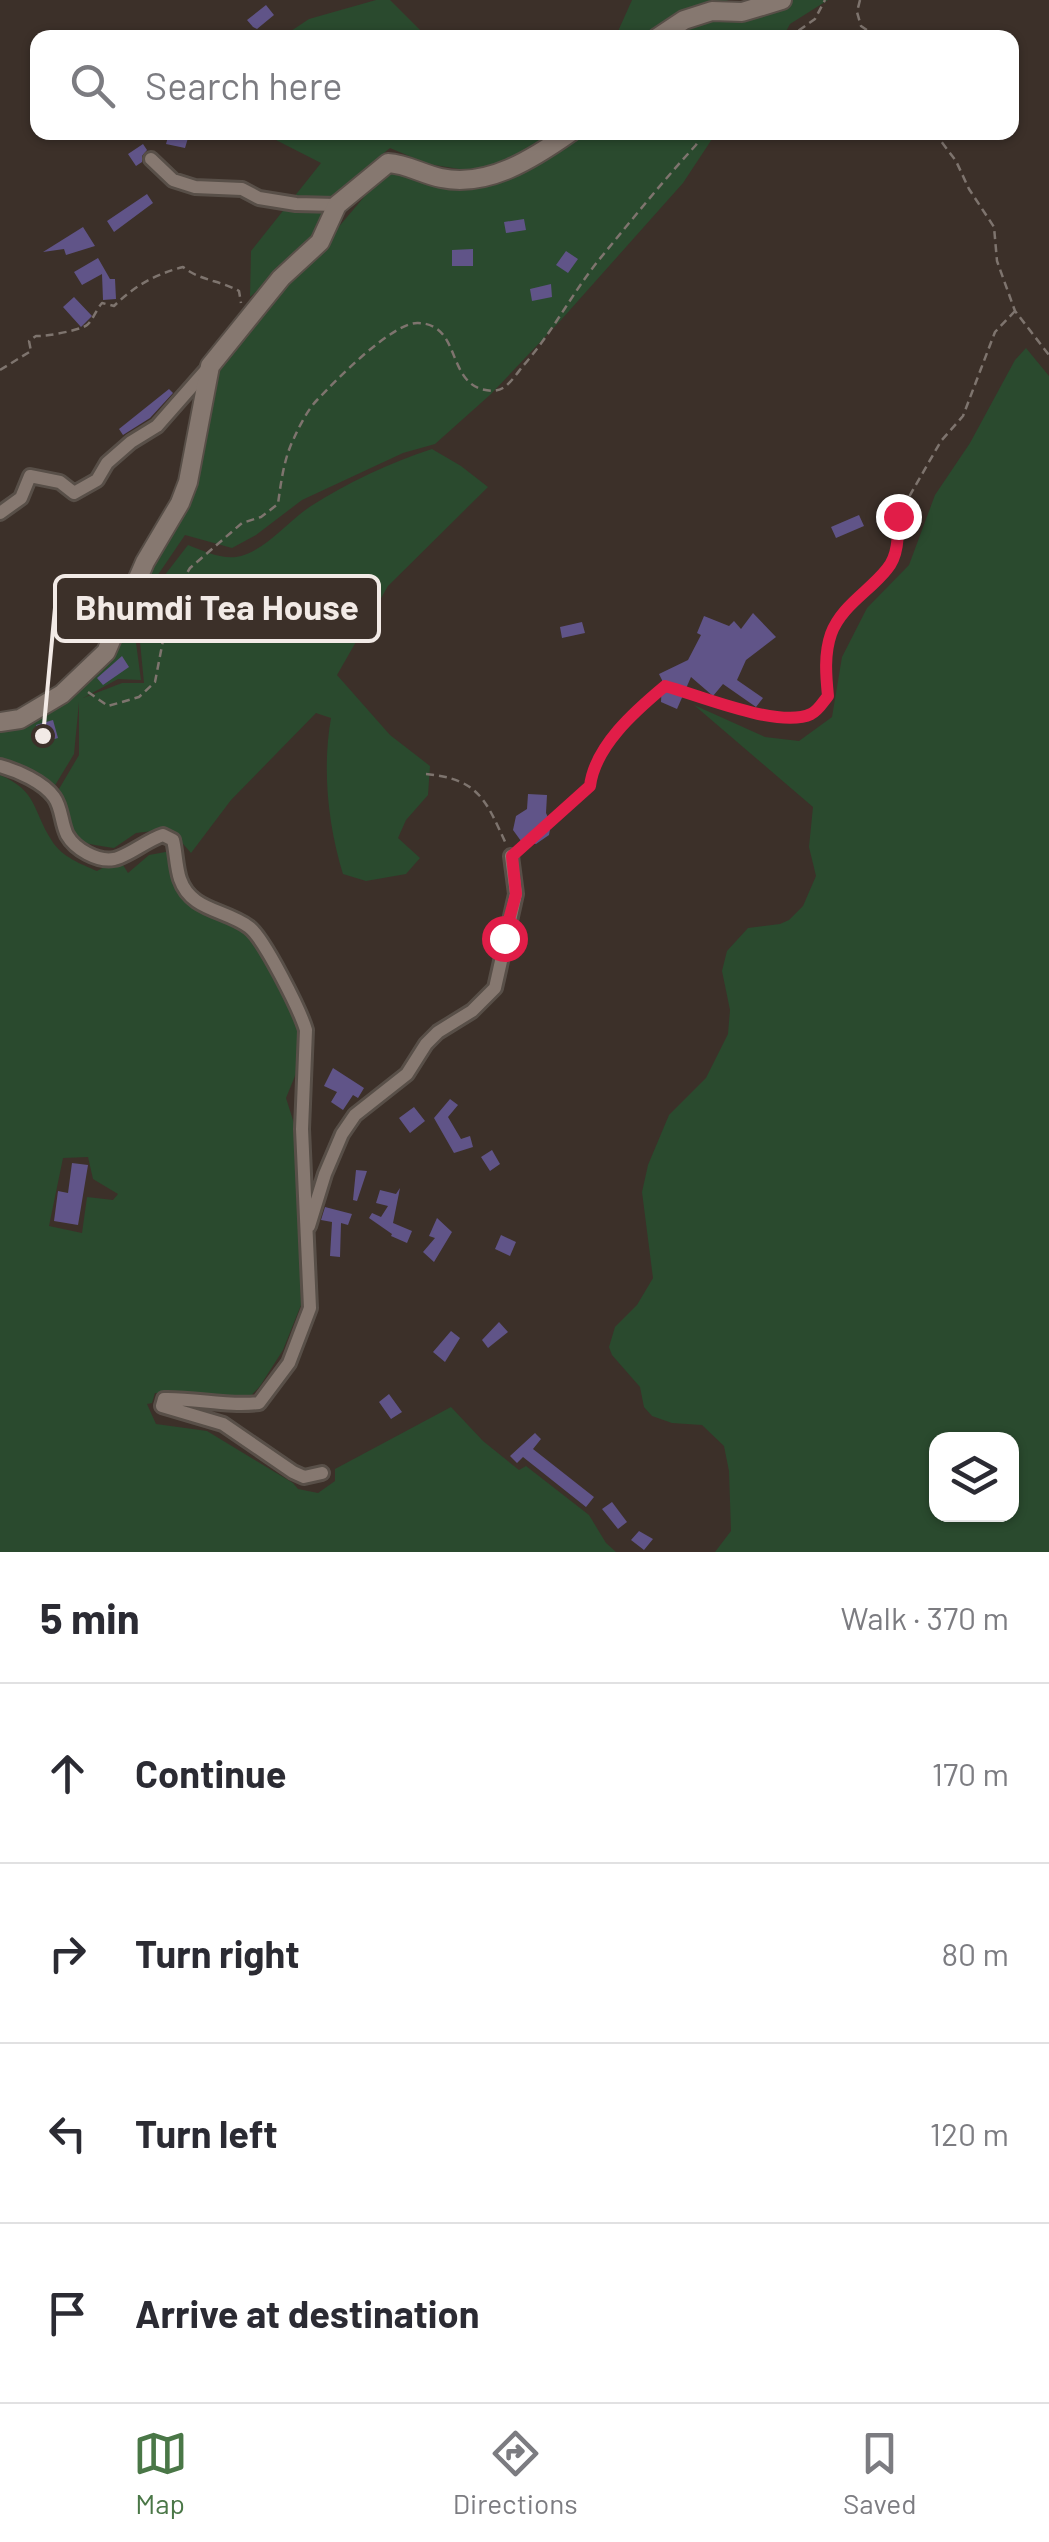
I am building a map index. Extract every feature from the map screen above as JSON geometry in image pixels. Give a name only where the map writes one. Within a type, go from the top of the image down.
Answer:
[{"type":"street","points":[[668,30],[712,11],[742,12],[782,0]]},
{"type":"street","points":[[0,514],[21,498],[30,476],[60,482],[74,494],[97,480],[107,463],[131,442],[158,426],[280,278],[320,242],[337,205],[388,163],[446,180],[472,180],[532,158],[559,140]]},
{"type":"street","points":[[151,159],[173,180],[195,187],[242,189],[259,198],[296,204],[337,205]]},
{"type":"street","points":[[0,722],[20,718],[77,681],[106,652],[145,562],[188,482],[210,366]]},
{"type":"street","points":[[0,766],[41,784],[54,797],[68,836],[81,850],[100,858],[117,859],[150,838],[163,835],[173,840],[179,878],[187,892],[198,904],[248,926],[260,938],[301,1014],[306,1030],[302,1130],[310,1308],[289,1363],[260,1403],[237,1406],[185,1398],[164,1399],[162,1406],[223,1424],[304,1477],[322,1473]]},
{"type":"street","points":[[306,1238],[325,1174],[355,1115],[408,1074],[438,1032],[472,1011],[496,988],[516,894],[512,856]]},
{"type":"path","points":[[799,30],[815,19],[825,0]]},
{"type":"path","points":[[860,0],[857,12],[861,26],[867,30]]},
{"type":"path","points":[[77,681],[108,706],[138,696],[154,682],[170,598],[190,568],[242,523],[278,504],[292,441],[315,402],[400,326],[421,323],[438,329],[454,350],[456,367],[471,386],[489,391],[502,388],[544,341],[598,261],[696,140]]},
{"type":"path","points":[[940,140],[994,227],[996,261],[1016,311],[1049,355]]},
{"type":"path","points":[[0,370],[31,350],[30,341],[36,336],[50,338],[68,329],[80,330],[90,323],[102,303],[114,306],[143,282],[183,267],[200,280],[220,281],[239,291],[248,319]]},
{"type":"path","points":[[426,774],[456,777],[485,798],[512,856],[590,786],[592,770],[616,733],[665,686],[786,720],[814,713],[828,696],[826,664],[831,633],[846,609],[889,568],[898,543],[898,516],[941,441],[963,416],[995,332],[1016,311]]},
{"type":"green space","points":[[376,0],[390,0],[420,30],[292,30],[309,19]]},
{"type":"green space","points":[[632,0],[729,0],[699,10],[663,30],[619,30]]},
{"type":"green space","points":[[790,0],[828,0],[787,30],[682,30],[708,16]]},
{"type":"green space","points":[[276,140],[547,140],[478,172],[428,164],[390,148],[328,199],[308,246],[250,297],[251,251],[321,163]]},
{"type":"green space","points":[[564,140],[711,140],[683,183],[561,320],[491,394],[435,444],[403,453],[302,500],[232,548],[185,535],[132,613],[141,680],[118,679],[83,698],[122,683],[144,683],[137,611],[188,545],[214,555],[241,556],[269,541],[311,506],[339,489],[432,449],[488,487],[388,586],[337,675],[390,735],[430,766],[428,795],[406,820],[398,838],[420,858],[406,874],[366,881],[343,874],[328,797],[331,718],[316,713],[231,800],[191,853],[170,829],[136,833],[114,848],[76,839],[68,827],[59,789],[79,755],[79,702],[74,754],[54,787],[39,775],[0,764],[0,732],[76,688],[172,530],[215,364],[381,177],[400,167],[470,185]]},
{"type":"green space","points":[[1026,348],[1049,376],[1049,1552],[715,1552],[731,1531],[724,1446],[702,1425],[672,1423],[652,1416],[644,1407],[640,1387],[609,1347],[615,1327],[637,1305],[653,1278],[642,1192],[648,1165],[669,1115],[706,1078],[728,1034],[730,1010],[722,971],[727,951],[748,928],[789,920],[803,906],[816,876],[809,847],[813,807],[694,705],[765,737],[799,741],[832,717],[842,657],[867,608],[909,565],[935,495],[970,443],[1015,360]]},
{"type":"green space","points":[[0,775],[28,795],[56,847],[85,866],[97,871],[108,865],[123,865],[128,873],[149,855],[171,851],[190,905],[254,941],[298,1023],[299,1066],[286,1098],[297,1133],[301,1305],[283,1350],[249,1398],[155,1393],[152,1403],[147,1404],[156,1424],[207,1431],[298,1489],[318,1493],[335,1481],[335,1469],[451,1407],[483,1441],[519,1470],[526,1466],[589,1515],[616,1552],[0,1552]],"holes":[[[88,1157],[93,1179],[118,1194],[113,1200],[87,1197],[82,1233],[49,1226],[63,1158]]]},
{"type":"building","points":[[266,5],[274,15],[257,29],[247,20]]},
{"type":"building","points":[[167,140],[187,140],[185,148],[166,144]]},
{"type":"building","points":[[143,144],[147,150],[136,166],[128,154]]},
{"type":"building","points":[[147,194],[153,203],[114,232],[107,221]]},
{"type":"building","points":[[524,219],[526,230],[506,233],[504,222]]},
{"type":"building","points":[[83,227],[95,246],[66,255],[64,249],[43,252]]},
{"type":"building","points":[[473,249],[473,266],[452,266],[452,250]]},
{"type":"building","points":[[566,251],[578,259],[568,273],[556,265]]},
{"type":"building","points":[[98,258],[110,279],[115,279],[116,299],[103,300],[102,274],[82,285],[74,272]]},
{"type":"building","points":[[551,284],[552,297],[532,301],[530,289]]},
{"type":"building","points":[[74,297],[92,316],[81,327],[63,307]]},
{"type":"building","points":[[169,389],[173,393],[150,418],[123,435],[119,429]]},
{"type":"building","points":[[859,515],[864,526],[836,538],[831,527]]},
{"type":"building","points":[[753,613],[776,637],[746,660],[737,680],[763,698],[756,707],[723,684],[713,696],[691,677],[677,709],[661,702],[659,674],[688,660],[701,635],[697,633],[704,616],[729,626],[734,621],[741,629]]},
{"type":"building","points":[[582,622],[585,633],[562,638],[560,627]]},
{"type":"building","points":[[122,656],[129,667],[103,685],[97,678]]},
{"type":"building","points":[[53,720],[58,738],[41,743],[36,725]]},
{"type":"building","points":[[528,794],[547,795],[549,835],[536,844],[521,841],[513,830],[516,816],[527,809]]},
{"type":"building","points":[[333,1068],[364,1088],[358,1098],[353,1095],[343,1110],[331,1102],[337,1092],[324,1086]]},
{"type":"building","points":[[450,1099],[458,1105],[448,1117],[461,1139],[470,1136],[473,1147],[454,1153],[434,1118]]},
{"type":"building","points":[[414,1107],[425,1121],[410,1133],[399,1118]]},
{"type":"building","points":[[492,1150],[500,1164],[490,1171],[481,1157]]},
{"type":"building","points":[[72,1163],[88,1165],[78,1225],[54,1221],[58,1191],[68,1193]]},
{"type":"building","points":[[356,1170],[367,1171],[357,1201],[353,1200]]},
{"type":"building","points":[[400,1188],[393,1223],[412,1231],[407,1243],[369,1218],[372,1213],[381,1217],[388,1206],[376,1203],[380,1190],[396,1194]]},
{"type":"building","points":[[325,1207],[352,1214],[348,1225],[341,1223],[340,1257],[330,1256],[332,1222],[321,1220]]},
{"type":"building","points":[[437,1218],[452,1232],[434,1262],[423,1252],[435,1238],[429,1236]]},
{"type":"building","points":[[501,1235],[516,1242],[510,1256],[495,1249]]},
{"type":"building","points":[[499,1322],[508,1332],[488,1348],[482,1340]]},
{"type":"building","points":[[451,1331],[460,1338],[445,1362],[433,1352]]},
{"type":"building","points":[[389,1394],[402,1412],[391,1419],[379,1402]]},
{"type":"building","points":[[535,1433],[541,1439],[533,1449],[594,1497],[586,1507],[523,1457],[517,1463],[510,1456]]},
{"type":"building","points":[[612,1502],[627,1522],[618,1529],[602,1509]]},
{"type":"building","points":[[639,1531],[653,1539],[644,1550],[631,1540]]},
{"type":"place","name":"Bhumdi Tea House","points":[[43,736]]},
{"type":"route","points":[[504,938],[516,894],[512,856],[590,786],[592,770],[616,733],[665,686],[786,720],[814,713],[828,696],[826,664],[831,633],[846,609],[889,568],[898,543],[898,516]]}]
